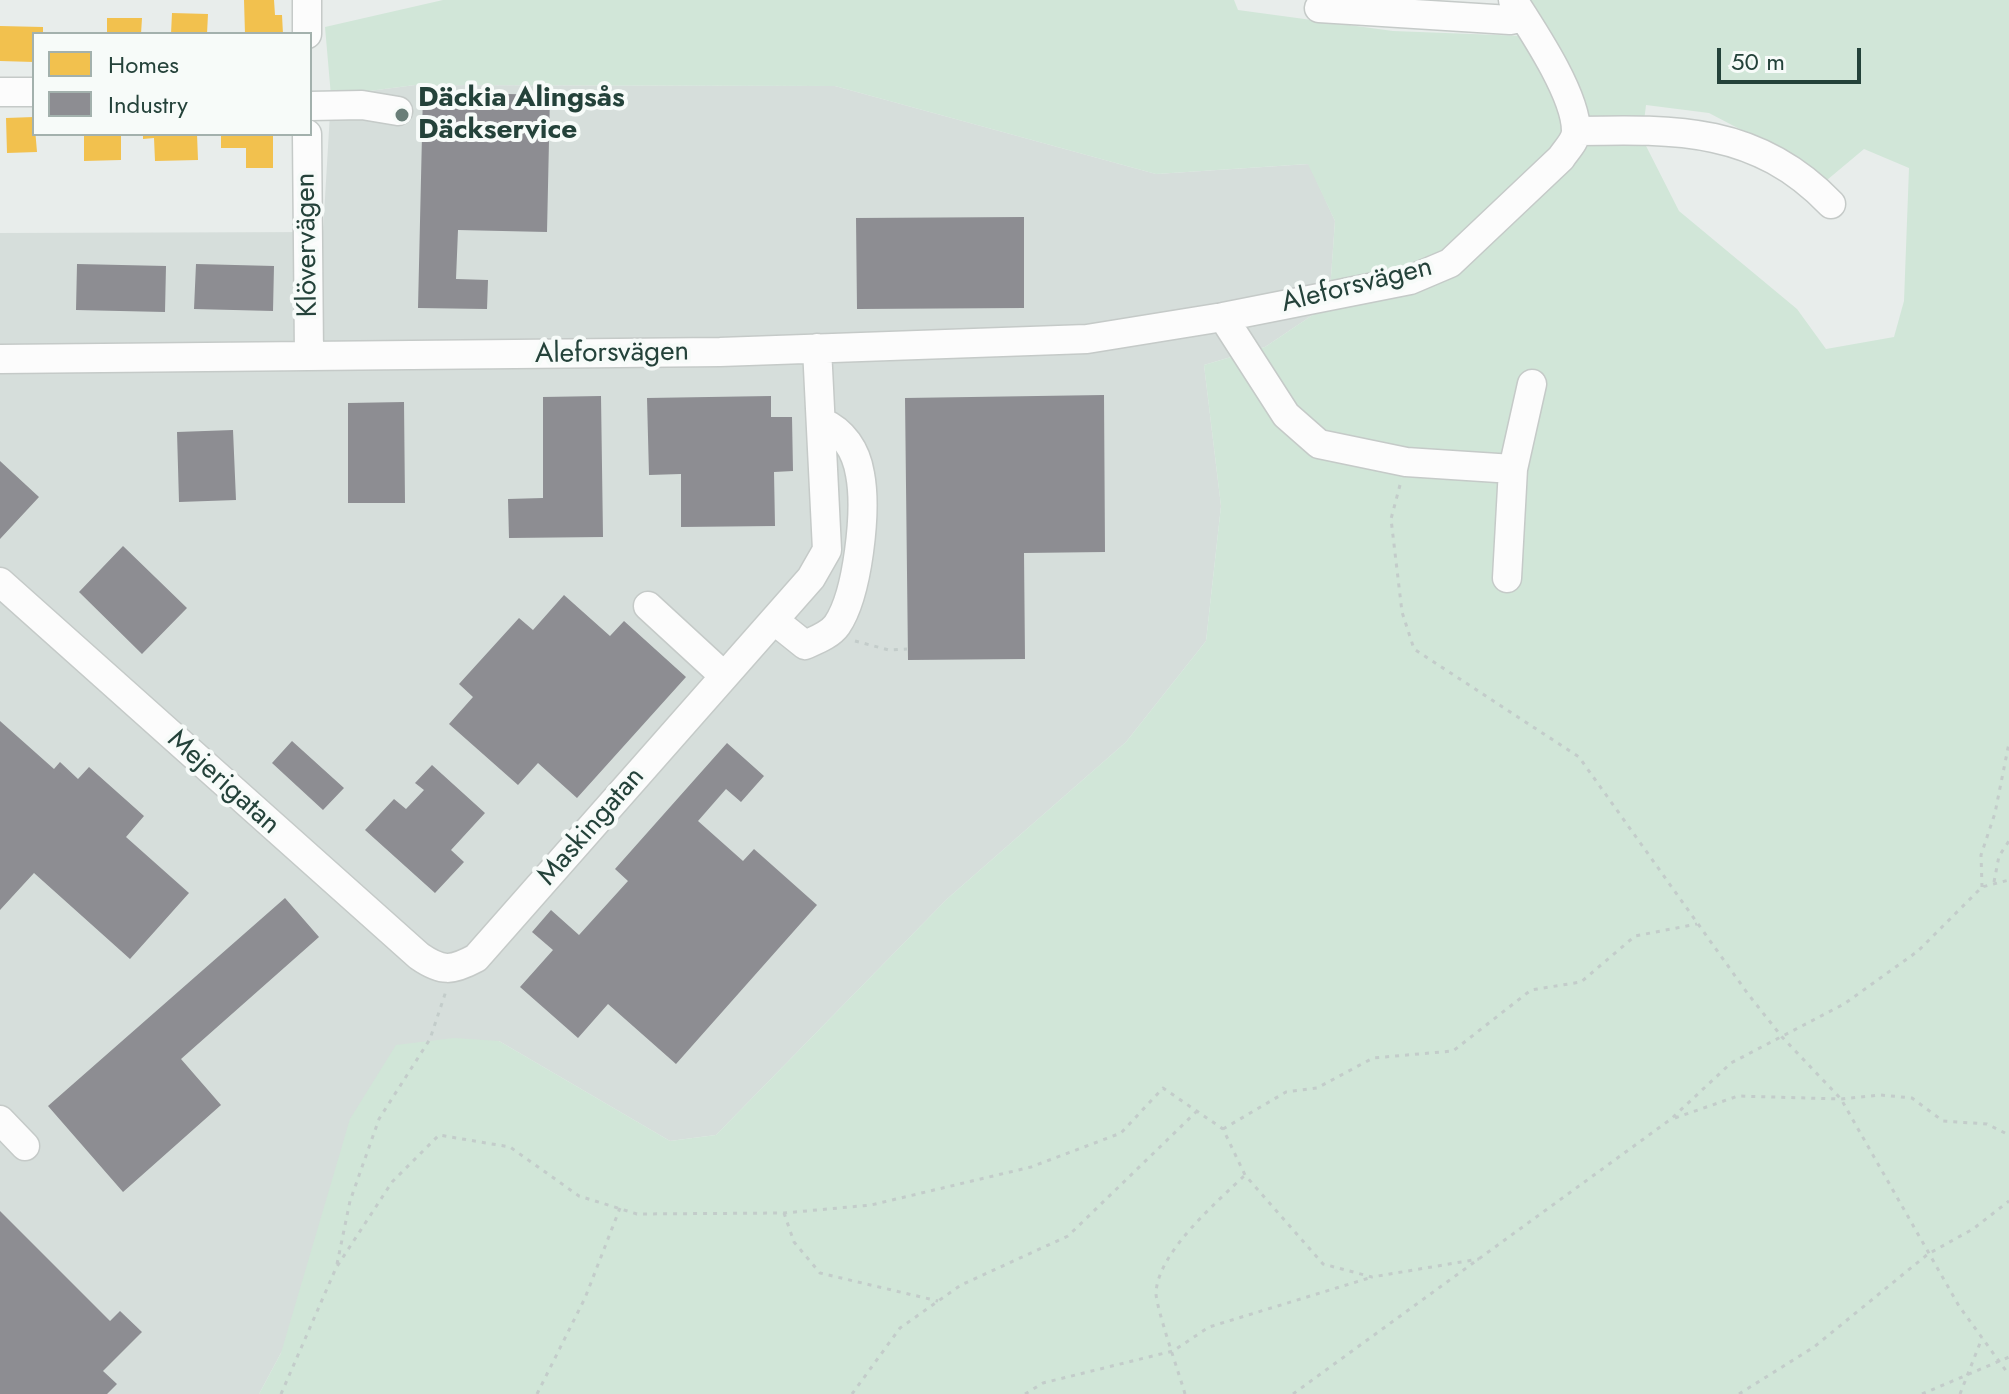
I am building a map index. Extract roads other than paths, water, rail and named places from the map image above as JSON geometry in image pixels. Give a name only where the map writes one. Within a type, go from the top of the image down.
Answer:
[{"type":"street","points":[[307,0],[307,32]]},
{"type":"street","points":[[1319,8],[1510,20],[1519,8],[1561,81],[1576,131],[1630,130],[1723,137],[1783,163],[1807,179],[1831,204]]},
{"type":"street","points":[[0,92],[32,92]]},
{"type":"street","points":[[312,106],[362,105],[398,111]]},
{"type":"street","name":"Aleforsvägen","points":[[0,359],[464,356],[1087,339],[1223,317],[1410,280],[1450,263],[1561,158],[1576,131]]},
{"type":"street","name":"Klövervägen","points":[[307,136],[309,355]]},
{"type":"street","points":[[1223,317],[1286,415],[1319,444],[1406,462],[1513,469]]},
{"type":"street","name":"Maskingatan","points":[[454,970],[476,958],[811,578],[827,550],[817,348]]},
{"type":"street","points":[[1507,578],[1513,469],[1532,384]]},
{"type":"street","points":[[775,621],[805,645],[836,626],[856,566],[862,523],[860,473],[848,442],[837,429],[822,422]]},
{"type":"street","name":"Mejerigatan","points":[[0,582],[419,956],[436,968],[454,970]]},
{"type":"street","points":[[648,606],[723,675]]},
{"type":"street","points":[[0,1120],[25,1146]]},
{"type":"place","name":"Däckia Alingsås Däckservice","points":[[402,115]]}]
